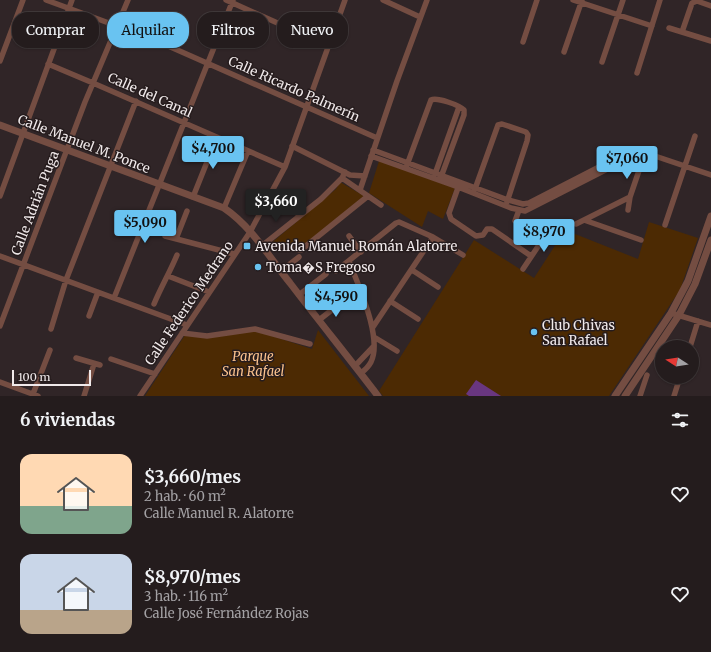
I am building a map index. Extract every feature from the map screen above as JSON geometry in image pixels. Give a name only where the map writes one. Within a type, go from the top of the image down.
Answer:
[{"type":"street","points":[[0,61],[23,0]]},
{"type":"street","name":"Calle Ricardo Palmerín","points":[[46,0],[107,22]]},
{"type":"street","points":[[0,196],[72,0]]},
{"type":"street","name":"Calle Adrián Puga","points":[[123,12],[128,0]]},
{"type":"street","name":"Calle Federico Medrano","points":[[341,12],[345,0]]},
{"type":"street","points":[[383,0],[420,16]]},
{"type":"street","points":[[360,190],[420,16],[427,0]]},
{"type":"street","points":[[523,42],[537,0]]},
{"type":"street","points":[[573,0],[582,1],[652,26]]},
{"type":"street","points":[[602,62],[623,0]]},
{"type":"street","points":[[637,72],[660,0]]},
{"type":"street","points":[[114,298],[230,1],[277,22]]},
{"type":"street","points":[[564,52],[582,1]]},
{"type":"street","points":[[682,32],[691,4],[694,2],[711,6]]},
{"type":"street","points":[[669,28],[711,41]]},
{"type":"street","name":"Calle Adrián Puga","points":[[0,326],[67,150],[108,48]]},
{"type":"street","name":"Calle Ricardo Palmerín","points":[[174,48],[377,138]]},
{"type":"street","name":"Calle Federico Medrano","points":[[140,396],[250,232],[285,167],[329,48]]},
{"type":"street","name":"Calle del Canal","points":[[48,64],[285,167]]},
{"type":"street","points":[[406,169],[431,100],[437,99],[464,110],[464,114],[438,178]]},
{"type":"street","points":[[51,329],[66,280],[136,101]]},
{"type":"street","points":[[438,178],[436,172],[459,107]]},
{"type":"street","points":[[474,190],[498,125],[502,124],[526,132],[528,135],[527,141],[506,206]]},
{"type":"street","name":"Calle Manuel M. Ponce","points":[[0,125],[224,208],[238,218],[263,245],[280,271],[378,396]]},
{"type":"street","points":[[665,225],[695,136]]},
{"type":"street","points":[[193,197],[217,137]]},
{"type":"street","points":[[292,146],[344,175],[360,190],[381,205]]},
{"type":"street","points":[[371,156],[406,169],[459,184],[506,206],[525,211],[624,157],[635,148],[646,154],[711,175]]},
{"type":"street","points":[[373,150],[436,172]]},
{"type":"street","points":[[224,208],[248,151]]},
{"type":"street","points":[[628,210],[630,197],[646,154]]},
{"type":"street","points":[[474,190],[523,204],[529,203],[624,157]]},
{"type":"street","points":[[344,175],[365,176]]},
{"type":"street","points":[[263,245],[321,199],[344,175]]},
{"type":"street","points":[[459,184],[449,213],[451,219],[476,236],[481,236],[487,229],[492,229],[531,256]]},
{"type":"street","points":[[270,195],[300,215]]},
{"type":"street","points":[[263,245],[301,250],[368,196]]},
{"type":"street","points":[[576,224],[630,197]]},
{"type":"street","points":[[515,221],[519,210]]},
{"type":"street","points":[[176,239],[187,211]]},
{"type":"street","points":[[615,396],[671,313],[688,281],[711,216]]},
{"type":"street","points":[[584,220],[641,240]]},
{"type":"street","points":[[336,271],[362,252],[398,222],[433,237],[463,255]]},
{"type":"street","points":[[523,269],[551,227]]},
{"type":"street","points":[[165,236],[234,254]]},
{"type":"street","points":[[349,236],[362,252]]},
{"type":"street","points":[[373,327],[433,237]]},
{"type":"street","points":[[625,396],[679,315],[695,284],[711,240]]},
{"type":"street","points":[[0,256],[187,325]]},
{"type":"street","points":[[154,304],[164,280],[168,276],[177,256]]},
{"type":"street","points":[[280,271],[299,256]]},
{"type":"street","points":[[350,261],[373,327],[374,337],[370,362],[361,373]]},
{"type":"street","points":[[412,270],[438,287]]},
{"type":"street","points":[[299,295],[326,274]]},
{"type":"street","points":[[168,276],[209,292]]},
{"type":"street","points":[[89,316],[98,292]]},
{"type":"street","points":[[390,301],[418,319]]},
{"type":"street","points":[[318,320],[342,302]]},
{"type":"street","points":[[671,313],[711,325]]},
{"type":"street","points":[[692,340],[698,321]]},
{"type":"street","points":[[182,333],[207,336],[255,329],[310,344]]},
{"type":"street","points":[[374,337],[398,351]]},
{"type":"street","points":[[355,366],[373,347]]},
{"type":"street","points":[[0,382],[26,394],[36,395],[50,350]]},
{"type":"street","points":[[76,358],[97,365],[84,396]]},
{"type":"street","points":[[111,359],[155,374]]},
{"type":"street","points":[[640,396],[646,375]]},
{"type":"street","points":[[674,396],[678,384]]},
{"type":"green space","points":[[379,161],[455,188],[443,219],[428,211],[422,227],[369,193]]},
{"type":"green space","points":[[340,182],[364,196],[300,249],[270,244],[336,189]]},
{"type":"green space","name":"Club Chivas San Rafael","points":[[649,222],[698,238],[680,290],[609,396],[383,396],[379,391],[474,240],[534,278],[565,230],[638,259]]},
{"type":"green space","name":"Parque San Rafael","points":[[318,330],[369,396],[145,396],[185,335],[252,331],[312,349]]},
{"type":"shaded area","points":[[476,380],[501,396],[469,396],[466,394]]},
{"type":"place","name":"Avenida Manuel Román Alatorre","points":[[247,246]]},
{"type":"place","name":"Toma�S Fregoso","points":[[258,267]]},
{"type":"place","name":"Club Chivas San Rafael","points":[[534,332]]}]
